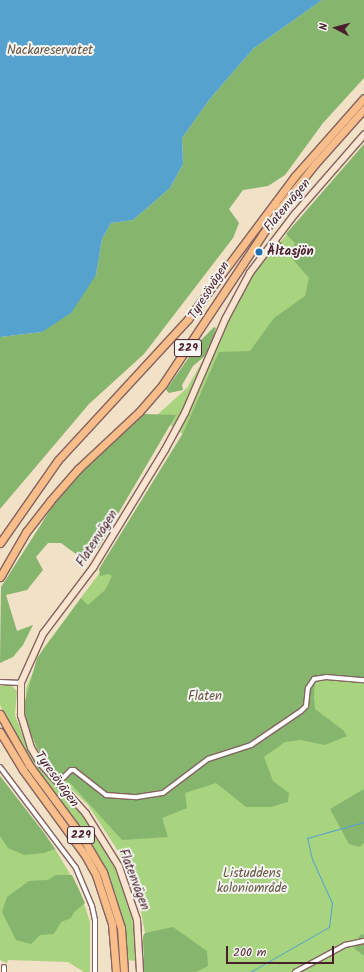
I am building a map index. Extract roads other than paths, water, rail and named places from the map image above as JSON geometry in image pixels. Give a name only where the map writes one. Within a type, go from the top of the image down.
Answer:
[{"type":"highway","name":"Tyresövägen","points":[[0,543],[58,460],[188,319],[295,176],[364,98]]},
{"type":"highway","name":"Tyresövägen","points":[[0,577],[26,532],[50,501],[78,469],[139,412],[163,384],[275,214],[315,164],[364,109]]},
{"type":"highway","name":"Tyresövägen","points":[[0,714],[29,765],[81,835],[103,872],[121,928],[124,972]]},
{"type":"highway","name":"Tyresövägen","points":[[0,732],[23,770],[72,835],[96,875],[112,924],[116,972]]},
{"type":"street","name":"Flatenvägen","points":[[140,972],[137,920],[119,867],[93,823],[40,763],[31,748],[21,716],[20,683],[43,634],[93,568],[165,450],[185,413],[226,318],[250,273],[274,240],[364,135]]},
{"type":"street","points":[[274,240],[281,248]]},
{"type":"street","points":[[58,784],[71,770],[74,770],[106,795],[137,797],[163,793],[208,758],[251,745],[302,711],[306,706],[308,688],[314,680],[326,677],[364,680]]},
{"type":"street","points":[[0,682],[20,683]]},
{"type":"street","points":[[0,767],[76,868],[92,906],[95,920],[95,972]]},
{"type":"street","points":[[295,972],[345,945],[364,941]]},
{"type":"water","points":[[0,0],[322,0],[253,49],[209,100],[182,138],[183,164],[170,188],[133,220],[111,223],[102,239],[96,275],[71,313],[42,332],[0,337]]},
{"type":"waterway","points":[[250,972],[329,927],[332,903],[312,859],[307,838],[364,822]]},
{"type":"place","name":"Ältasjön","points":[[259,252]]},
{"type":"park label","name":"Nackareservatet","points":[[50,51]]},
{"type":"park label","name":"Flaten","points":[[205,697]]},
{"type":"park label","name":"Listuddens koloniområde","points":[[252,882]]}]
